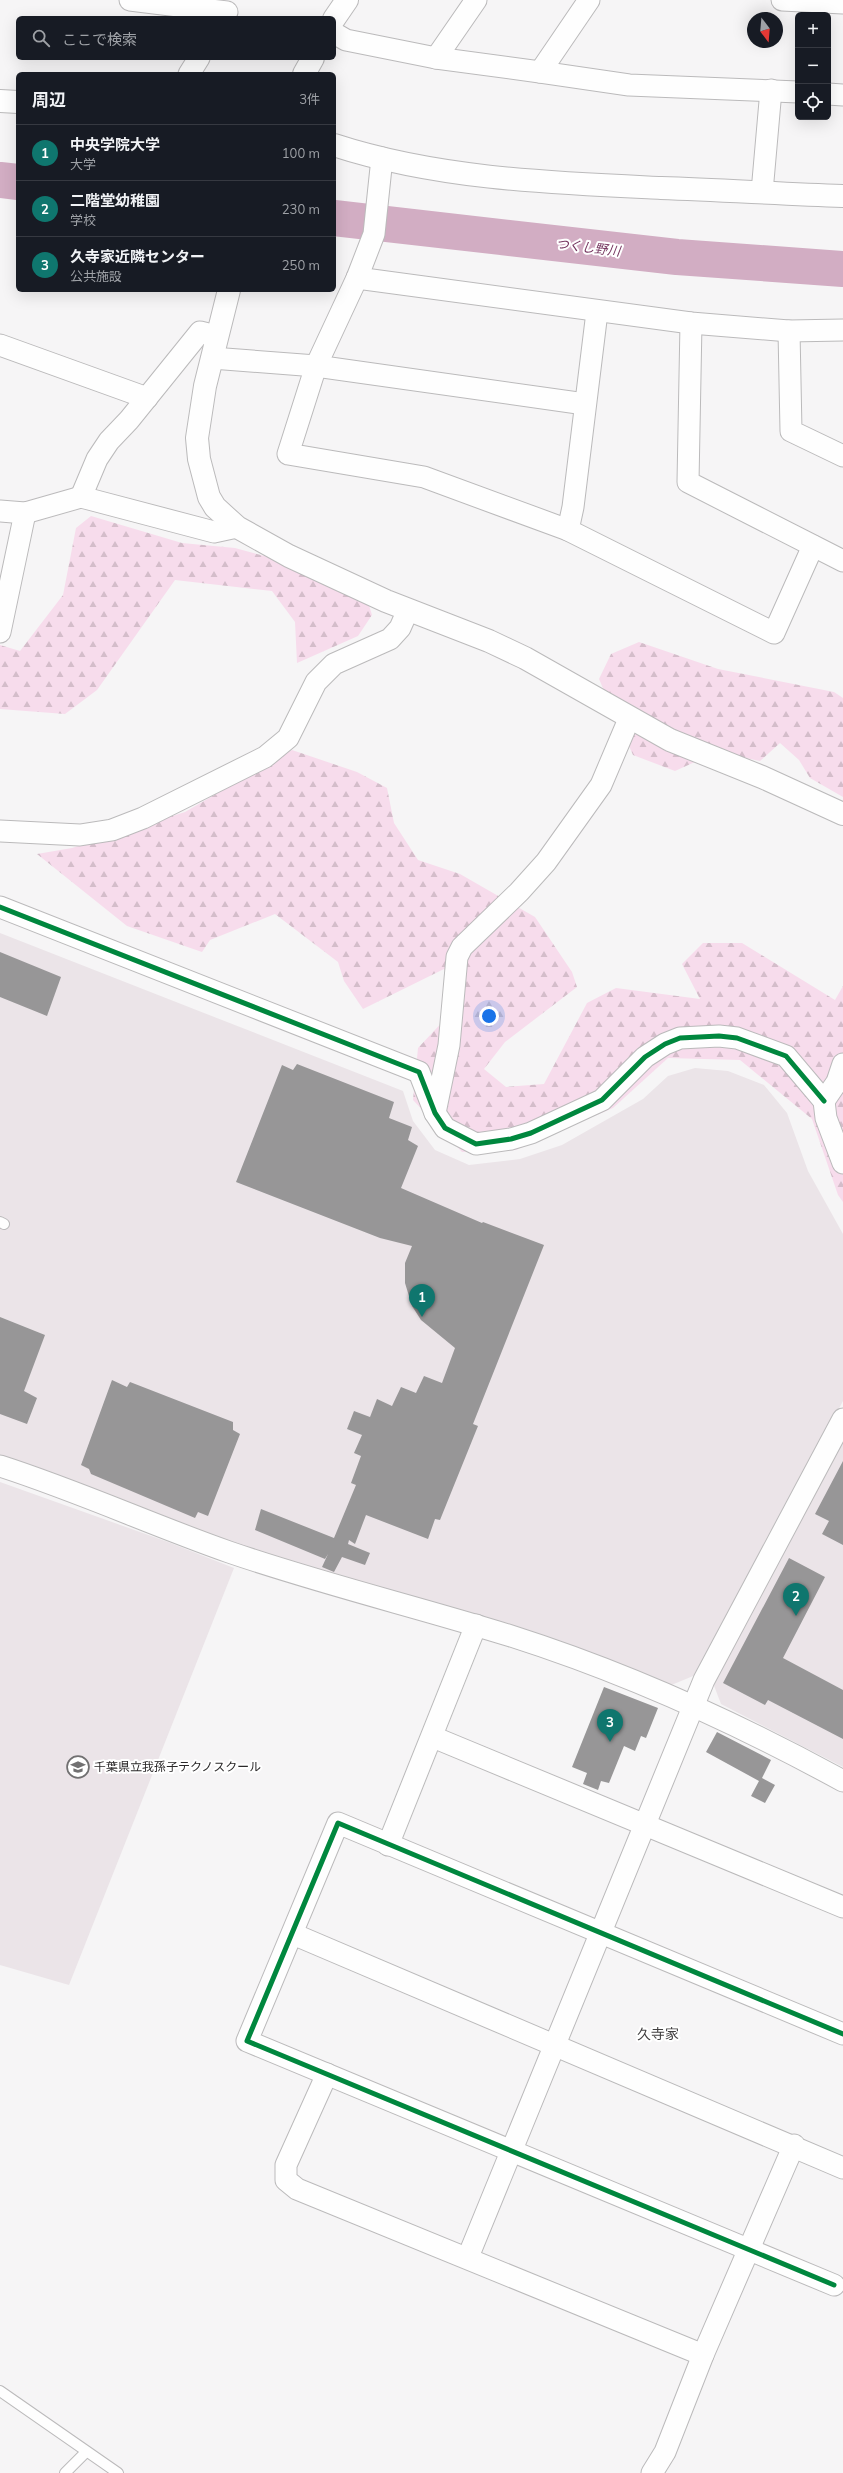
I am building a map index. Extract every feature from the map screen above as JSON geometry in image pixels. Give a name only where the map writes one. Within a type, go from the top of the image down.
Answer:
[{"type":"street","points":[[130,0],[228,10]]},
{"type":"street","points":[[336,16],[347,0]]},
{"type":"street","points":[[436,58],[476,0]]},
{"type":"street","points":[[540,72],[589,0]]},
{"type":"street","points":[[782,0],[843,3]]},
{"type":"street","points":[[336,34],[346,40],[436,58],[629,85],[795,92]]},
{"type":"street","points":[[191,72],[198,60]]},
{"type":"street","points":[[305,72],[312,60]]},
{"type":"street","points":[[762,192],[772,90]]},
{"type":"street","points":[[831,94],[843,95]]},
{"type":"street","points":[[0,102],[16,102]]},
{"type":"street","points":[[336,146],[382,158],[481,176],[589,184],[843,196]]},
{"type":"street","points":[[382,158],[374,234],[357,278],[316,366],[288,454],[424,477],[568,530],[774,633],[813,546]]},
{"type":"street","points":[[357,278],[691,324],[789,331],[843,330]]},
{"type":"street","points":[[228,292],[216,336],[197,438],[199,460],[209,497],[215,507],[237,527],[289,556],[408,610],[489,641],[526,658],[629,719],[692,751],[762,777],[843,814]]},
{"type":"street","points":[[568,530],[573,507],[598,312]]},
{"type":"street","points":[[691,324],[688,482],[843,560]]},
{"type":"street","points":[[789,331],[791,431],[843,456]]},
{"type":"street","points":[[80,497],[97,459],[108,441],[147,398],[200,332],[216,336]]},
{"type":"street","points":[[0,345],[147,398]]},
{"type":"street","points":[[212,358],[316,366],[585,404]]},
{"type":"street","points":[[0,511],[25,513],[80,497],[214,532],[237,527]]},
{"type":"street","points":[[0,632],[25,513]]},
{"type":"street","points":[[0,831],[80,835],[112,830],[143,818],[265,758],[288,738],[316,682],[334,664],[390,639],[400,628],[408,610]]},
{"type":"street","points":[[435,1114],[449,1045],[457,957],[462,947],[519,892],[546,862],[601,784],[629,719]]},
{"type":"street","points":[[0,907],[419,1072],[435,1114],[448,1131],[476,1144],[512,1139],[531,1133],[602,1100],[654,1049],[680,1038],[697,1036],[737,1038],[786,1056],[824,1101],[826,1118],[843,1164]]},
{"type":"street","points":[[824,1101],[837,1082],[843,1064]]},
{"type":"street","points":[[468,2257],[646,1826],[704,1680],[843,1419]]},
{"type":"street","points":[[0,1466],[230,1552],[554,1651],[694,1705],[770,1741],[843,1781]]},
{"type":"street","points":[[388,1845],[433,1737],[476,1626]]},
{"type":"street","points":[[433,1737],[843,1907]]},
{"type":"street","points":[[834,2285],[247,2040],[293,1934],[338,1823],[601,1933],[842,2029]]},
{"type":"street","points":[[293,1934],[794,2145],[843,2168]]},
{"type":"street","points":[[327,2074],[286,2165],[286,2180],[297,2188],[704,2355]]},
{"type":"street","points":[[652,2473],[665,2452],[704,2355],[794,2145]]},
{"type":"lane","points":[[0,2391],[118,2473]]},
{"type":"lane","points":[[65,2473],[86,2452]]},
{"type":"shaded area","points":[[0,933],[403,1091],[413,1121],[435,1150],[469,1165],[520,1159],[562,1145],[643,1099],[668,1076],[695,1068],[728,1071],[764,1085],[787,1113],[808,1171],[843,1234],[843,1401],[698,1674],[669,1686],[391,1590],[235,1544],[81,1484],[0,1457]]},
{"type":"shaded area","points":[[843,1438],[843,1767],[721,1704],[713,1683]]},
{"type":"shaded area","name":"千葉県立我孫子テクノスクール","points":[[0,1482],[168,1542],[234,1568],[69,1985],[0,1965]]},
{"type":"green space","points":[[91,516],[182,543],[235,548],[272,558],[368,602],[372,615],[358,636],[297,663],[295,622],[272,591],[175,580],[97,690],[65,714],[0,709],[0,645],[20,651],[63,595],[76,528]]},
{"type":"green space","points":[[639,642],[718,669],[834,692],[843,698],[843,797],[810,778],[799,760],[780,743],[760,761],[717,752],[675,771],[633,755],[599,679],[611,654]]},
{"type":"green space","points":[[292,750],[357,772],[387,788],[394,823],[418,860],[460,874],[535,917],[572,972],[577,987],[505,1042],[484,1069],[506,1087],[544,1084],[587,1003],[616,988],[700,999],[682,964],[703,943],[742,943],[835,1000],[843,986],[843,1202],[838,1195],[812,1119],[740,1060],[668,1058],[613,1108],[516,1150],[462,1152],[413,1100],[418,1048],[465,998],[444,969],[363,1009],[344,981],[338,962],[275,914],[210,940],[202,952],[127,926],[37,854],[72,848],[185,812]]},
{"type":"building","points":[[0,952],[61,977],[47,1016],[0,997]]},
{"type":"building","points":[[297,1064],[394,1102],[389,1118],[412,1127],[408,1140],[418,1146],[401,1188],[482,1223],[483,1222],[544,1245],[473,1424],[478,1426],[440,1520],[435,1519],[428,1539],[366,1515],[355,1544],[349,1540],[348,1544],[370,1553],[365,1565],[342,1557],[334,1572],[322,1567],[328,1554],[325,1559],[255,1530],[261,1509],[334,1538],[356,1485],[351,1483],[361,1456],[354,1453],[362,1435],[347,1429],[354,1411],[370,1417],[377,1399],[392,1406],[401,1387],[416,1393],[424,1376],[442,1383],[455,1348],[421,1320],[412,1306],[405,1283],[405,1263],[412,1246],[380,1238],[236,1182],[282,1065],[293,1070]]},
{"type":"building","points":[[0,1317],[45,1335],[24,1391],[37,1398],[27,1424],[0,1414]]},
{"type":"building","points":[[112,1380],[127,1387],[130,1382],[233,1422],[233,1430],[240,1434],[208,1516],[198,1512],[195,1518],[91,1474],[89,1469],[81,1465]]},
{"type":"building","points":[[843,1461],[843,1545],[822,1534],[829,1521],[815,1514]]},
{"type":"building","points":[[789,1558],[825,1577],[783,1658],[843,1690],[843,1739],[768,1700],[765,1705],[723,1683]]},
{"type":"building","points":[[604,1687],[658,1708],[646,1738],[641,1736],[635,1751],[624,1746],[609,1783],[601,1781],[598,1790],[583,1784],[587,1773],[572,1767]]},
{"type":"building","points":[[717,1732],[771,1760],[762,1778],[775,1785],[765,1803],[751,1796],[759,1781],[706,1752]]},
{"type":"waterway","name":"つくし野川","points":[[0,180],[16,182]]},
{"type":"waterway","name":"つくし野川","points":[[336,218],[677,257],[843,269]]},
{"type":"cycle path","points":[[0,907],[419,1072],[435,1113],[445,1128],[476,1144],[511,1139],[531,1133],[602,1100],[645,1057],[665,1044],[680,1038],[719,1036],[737,1038],[786,1056],[824,1101]]},
{"type":"cycle path","points":[[834,2285],[247,2041],[338,1823],[843,2034]]},
{"type":"place","name":"中央学院大学","points":[[422,1317]]},
{"type":"place","name":"二階堂幼稚園","points":[[796,1616]]},
{"type":"place","name":"久寺家近隣センター","points":[[610,1742]]},
{"type":"place","name":"千葉県立我孫子テクノスクール","points":[[78,1767]]},
{"type":"district","name":"久寺家","points":[[658,2034]]}]
